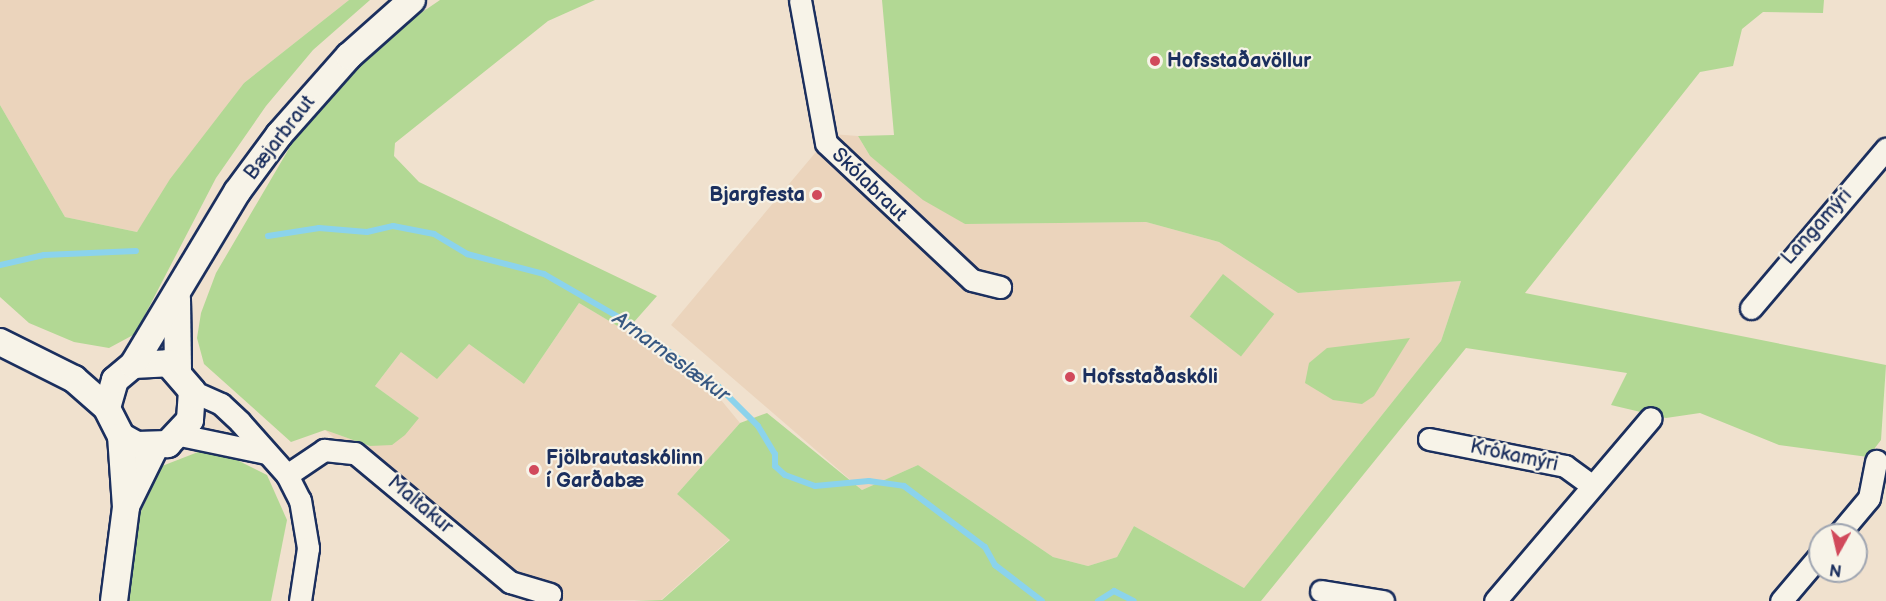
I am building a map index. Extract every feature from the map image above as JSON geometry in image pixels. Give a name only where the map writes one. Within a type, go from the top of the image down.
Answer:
[{"type":"street","name":"Bæjarbraut","points":[[107,408],[124,373],[177,299],[237,192],[279,135],[350,56],[412,0]]},
{"type":"street","name":"Skólabraut","points":[[800,0],[826,143],[972,280],[1000,287]]},
{"type":"street","name":"Langamýri","points":[[1751,308],[1886,149]]},
{"type":"street","points":[[177,299],[178,370],[192,392],[221,404],[287,475],[308,528],[300,601]]},
{"type":"street","points":[[0,342],[74,379],[107,408],[121,436],[126,507],[114,601]]},
{"type":"street","points":[[74,379],[124,373],[148,361],[178,370]]},
{"type":"street","points":[[126,507],[155,447],[180,435],[190,420],[192,392]]},
{"type":"street","points":[[1495,601],[1651,418]]},
{"type":"street","points":[[180,435],[269,454]]},
{"type":"street","points":[[121,436],[155,447]]},
{"type":"street","name":"Krókamýri","points":[[1429,439],[1565,466],[1593,486]]},
{"type":"street","name":"Maltakur","points":[[287,475],[324,450],[355,453],[510,582],[550,594]]},
{"type":"street","points":[[1848,523],[1869,498],[1876,461]]},
{"type":"street","points":[[1781,601],[1808,569]]},
{"type":"street","points":[[1321,591],[1383,601]]},
{"type":"shaded area","points":[[0,0],[349,0],[244,83],[137,232],[65,217],[0,105]]},
{"type":"shaded area","name":"Hofsstaðaskóli","points":[[831,134],[858,136],[870,156],[965,224],[1146,222],[1219,242],[1298,293],[1461,281],[1441,341],[1244,588],[1134,526],[1117,557],[1088,566],[1053,557],[918,465],[862,490],[671,325]]},
{"type":"shaded area","name":"Fjölbrautaskólinn í Garðabæ","points":[[579,303],[665,354],[712,389],[740,423],[677,494],[730,539],[661,600],[534,601],[503,586],[325,430],[370,446],[419,418],[375,386],[401,352],[469,344],[524,384]]},
{"type":"green space","points":[[349,0],[370,0],[313,50],[266,106],[216,178],[135,334],[109,348],[74,342],[29,323],[0,297],[0,105],[65,217],[137,232],[170,179],[244,83]]},
{"type":"green space","points":[[440,0],[595,0],[548,21],[395,143],[394,156],[419,182],[657,296],[626,331],[579,303],[524,384],[469,344],[437,379],[401,352],[375,386],[419,418],[405,435],[392,445],[370,446],[325,430],[291,442],[204,364],[197,338],[201,313],[216,273],[294,140],[335,89],[399,28]]},
{"type":"green space","points":[[882,0],[1824,0],[1823,13],[1763,12],[1742,29],[1733,66],[1700,72],[1525,293],[1886,365],[1881,440],[1868,457],[1779,445],[1700,413],[1666,418],[1611,405],[1627,373],[1466,348],[1261,601],[634,601],[662,600],[730,540],[677,494],[740,423],[767,413],[862,490],[918,465],[1053,557],[1088,566],[1117,557],[1134,526],[1244,588],[1441,341],[1461,281],[1298,293],[1219,242],[1146,222],[965,224],[923,200],[870,156],[858,136],[894,135]]},
{"type":"green space","points":[[1223,274],[1274,314],[1241,357],[1190,317]]},
{"type":"green space","points":[[1410,338],[1374,396],[1362,404],[1333,400],[1305,383],[1309,363],[1327,348]]},
{"type":"green space","points":[[211,447],[267,475],[287,520],[271,601],[126,601],[137,520],[162,466]]},
{"type":"waterway","name":"Arnarneslækur","points":[[268,236],[319,228],[367,232],[393,226],[434,234],[467,254],[544,274],[627,322],[719,387],[758,426],[775,454],[775,466],[785,475],[815,486],[869,481],[904,486],[985,547],[995,565],[1042,601]]},
{"type":"waterway","name":"Arnarneslækur","points":[[0,265],[44,255],[136,251]]},
{"type":"waterway","name":"Arnarneslækur","points":[[1098,601],[1114,591],[1134,601]]},
{"type":"place","name":"Hofsstaðavöllur","points":[[1155,61]]},
{"type":"place","name":"Bjargfesta","points":[[817,195]]},
{"type":"place","name":"Hofsstaðaskóli","points":[[1070,377]]},
{"type":"place","name":"Fjölbrautaskólinn í Garðabæ","points":[[534,470]]}]
